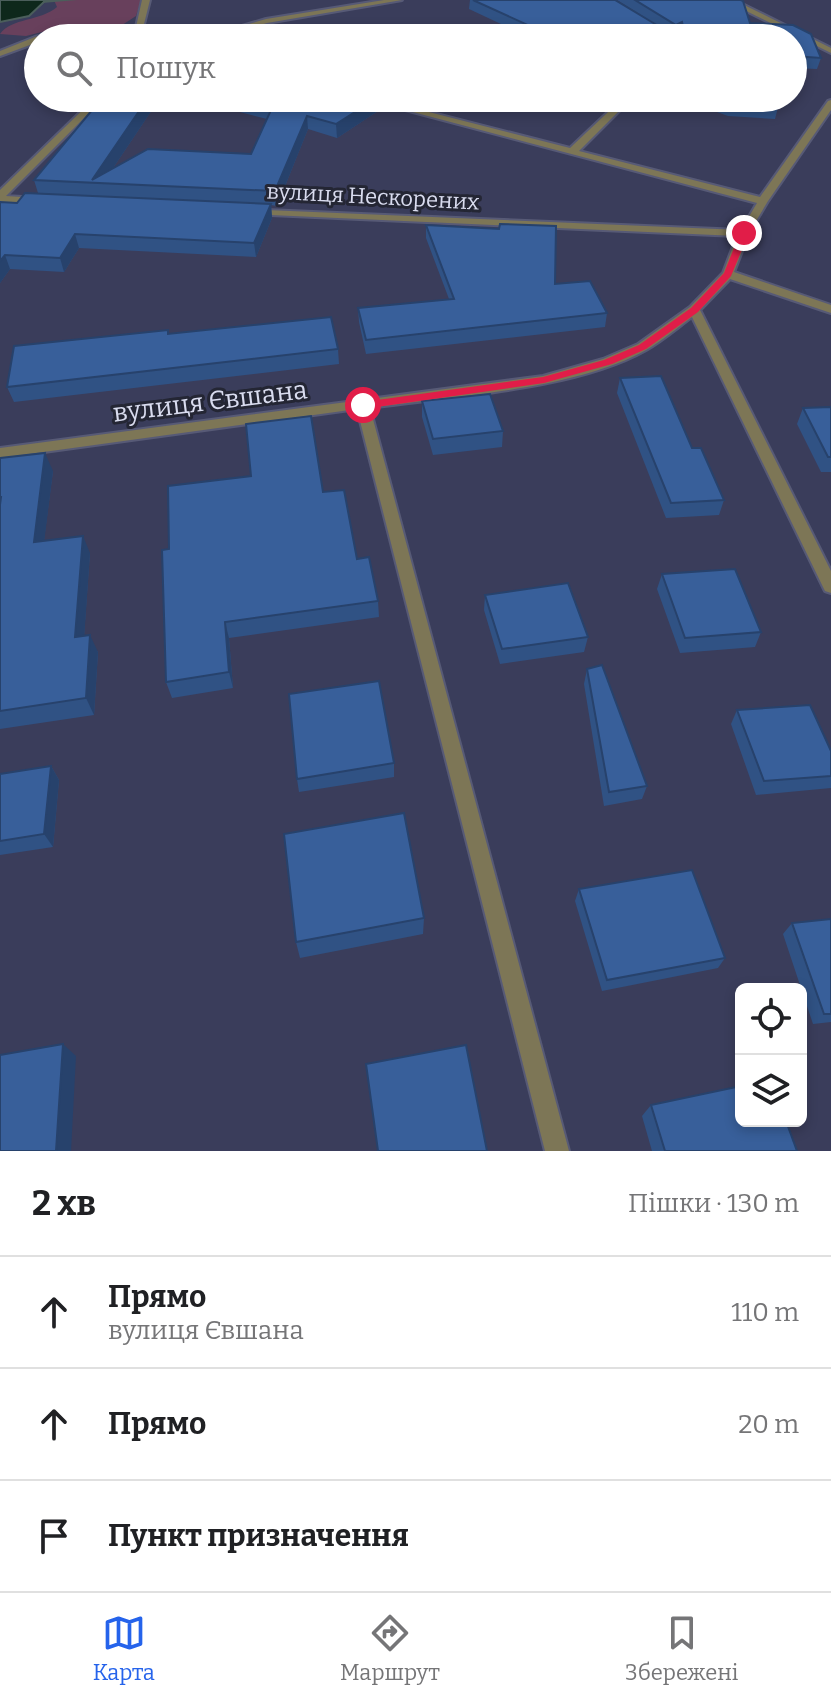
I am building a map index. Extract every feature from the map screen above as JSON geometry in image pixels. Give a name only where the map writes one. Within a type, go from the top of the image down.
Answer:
[{"type":"street","points":[[140,24],[146,0]]},
{"type":"street","points":[[255,24],[398,0]]},
{"type":"street","points":[[728,0],[776,24]]},
{"type":"street","points":[[631,15],[645,24]]},
{"type":"street","points":[[807,39],[831,51]]},
{"type":"street","points":[[0,41],[18,45]]},
{"type":"street","points":[[0,54],[24,43]]},
{"type":"street","points":[[831,103],[763,201],[744,233],[728,274],[831,309]]},
{"type":"street","points":[[0,198],[86,112]]},
{"type":"street","points":[[421,112],[763,201]]},
{"type":"street","points":[[574,150],[613,112]]},
{"type":"street","points":[[0,198],[47,201]]},
{"type":"street","name":"вулиця Нескорених","points":[[237,210],[744,233]]},
{"type":"street","name":"вулиця Євшана","points":[[0,453],[544,380],[608,362],[642,347],[694,310],[728,274]]},
{"type":"street","points":[[694,310],[831,587]]},
{"type":"street","points":[[363,405],[557,1151]]},
{"type":"shaded area","points":[[0,0],[46,0],[29,16],[0,22]]},
{"type":"shaded area","points":[[54,0],[141,0],[136,16],[124,24],[24,24],[24,36],[0,34],[11,25],[57,7]]},
{"type":"building","points":[[473,0],[615,0],[655,24],[525,24]]},
{"type":"building","points":[[635,0],[741,0],[750,23],[772,24],[682,22],[674,24]]},
{"type":"building","points":[[807,32],[811,34],[821,58],[807,57]]},
{"type":"building","points":[[90,112],[138,112],[92,180],[148,149],[251,154],[270,112],[355,112],[336,124],[307,116],[275,191],[34,180]]},
{"type":"building","points":[[25,193],[271,204],[254,243],[75,234],[60,258],[5,255],[0,261],[0,202],[17,203]]},
{"type":"building","points":[[500,224],[556,226],[555,284],[590,281],[607,313],[366,340],[358,308],[454,299],[426,225],[499,229]]},
{"type":"building","points":[[331,317],[338,349],[7,387],[14,346]]},
{"type":"building","points":[[661,376],[692,448],[701,448],[724,500],[671,503],[620,378]]},
{"type":"building","points":[[490,394],[503,431],[433,439],[422,401]]},
{"type":"building","points":[[831,407],[831,457],[828,457],[803,408]]},
{"type":"building","points":[[311,416],[323,492],[344,490],[357,559],[369,557],[378,601],[225,622],[229,672],[166,682],[162,550],[169,549],[168,486],[251,476],[246,424]]},
{"type":"building","points":[[45,453],[34,542],[83,536],[75,637],[90,635],[86,698],[0,711],[0,458]]},
{"type":"building","points":[[735,569],[761,632],[685,638],[662,574]]},
{"type":"building","points":[[568,583],[588,637],[502,649],[485,595]]},
{"type":"building","points":[[602,665],[647,786],[609,792],[587,669]]},
{"type":"building","points":[[379,681],[394,763],[297,779],[289,694]]},
{"type":"building","points":[[810,705],[831,751],[831,776],[764,781],[737,710]]},
{"type":"building","points":[[51,766],[44,834],[0,841],[0,774]]},
{"type":"building","points":[[404,813],[424,918],[296,942],[284,834]]},
{"type":"building","points":[[692,870],[725,958],[607,980],[579,889]]},
{"type":"building","points":[[831,919],[831,1014],[824,1014],[792,923]]},
{"type":"building","points":[[63,1044],[56,1151],[0,1151],[0,1055]]},
{"type":"building","points":[[466,1045],[487,1151],[378,1151],[366,1064]]},
{"type":"building","points":[[735,1087],[735,1127],[788,1127],[797,1151],[665,1151],[651,1105]]},
{"type":"waterway","points":[[44,2],[74,0]]},
{"type":"route","points":[[363,405],[544,380],[608,362],[642,347],[694,310],[728,274],[744,233]]}]
